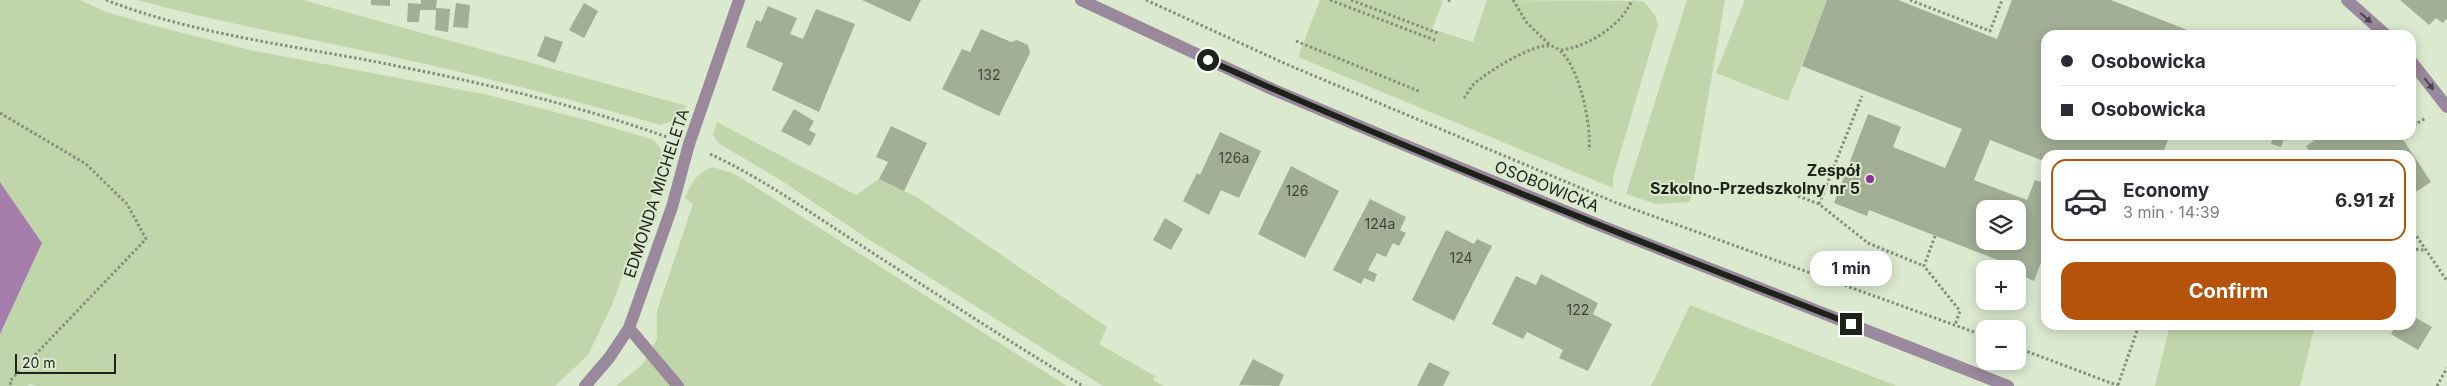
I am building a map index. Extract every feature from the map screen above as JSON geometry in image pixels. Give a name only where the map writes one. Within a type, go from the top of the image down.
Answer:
[{"type":"street","name":"EDMONDA MICHELETA","points":[[585,386],[609,358],[629,328],[672,207],[689,144],[739,0]]},
{"type":"street","name":"OSOBOWICKA","points":[[1081,0],[1274,90],[1412,148],[1984,382],[2008,386]]},
{"type":"street","points":[[2347,0],[2380,30]]},
{"type":"street","points":[[2416,67],[2447,107]]},
{"type":"street","points":[[629,328],[678,386]]},
{"type":"path","points":[[106,0],[137,12],[248,38],[498,87],[607,116],[689,144],[738,167],[1083,386]]},
{"type":"path","points":[[1146,0],[1286,64],[1614,202],[1976,333]]},
{"type":"path","points":[[1330,0],[1437,41]]},
{"type":"path","points":[[1351,0],[1440,34]]},
{"type":"path","points":[[1513,0],[1526,23],[1550,45],[1561,50],[1572,68],[1580,88],[1588,120],[1589,150]]},
{"type":"path","points":[[1561,50],[1599,35],[1617,21],[1629,8],[1632,0]]},
{"type":"path","points":[[1910,0],[1990,31],[2002,0]]},
{"type":"path","points":[[1296,41],[1421,92]]},
{"type":"path","points":[[1464,98],[1473,85],[1504,63],[1541,46],[1550,45]]},
{"type":"path","points":[[1819,204],[1862,96]]},
{"type":"path","points":[[0,113],[86,164],[127,204],[146,240],[10,381],[11,386]]},
{"type":"path","points":[[1798,196],[1819,204],[1868,243],[1924,266],[1960,311],[1955,325]]},
{"type":"path","points":[[2416,235],[2447,282]]},
{"type":"path","points":[[1924,266],[1935,236]]},
{"type":"path","points":[[2416,249],[2426,250]]},
{"type":"path","points":[[2026,351],[2118,386],[2137,330]]},
{"type":"path","points":[[2437,386],[2447,368]]},
{"type":"green space","points":[[0,0],[80,0],[106,12],[250,50],[488,95],[590,121],[654,140],[661,149],[664,164],[612,305],[588,355],[555,386],[36,386],[30,384],[27,386],[0,386],[0,334],[42,243],[0,182]]},
{"type":"green space","points":[[137,0],[303,0],[687,106],[675,120],[661,125],[468,74],[203,17]]},
{"type":"green space","points":[[1320,0],[1443,1],[1432,29],[1473,42],[1487,0],[1643,1],[1655,15],[1658,25],[1613,177],[1613,188],[1298,57]]},
{"type":"green space","points":[[1687,0],[1725,0],[1690,202],[1656,204],[1626,194]]},
{"type":"green space","points":[[1745,0],[1827,0],[1788,101],[1716,73]]},
{"type":"green space","points":[[717,122],[856,195],[879,179],[915,196],[1107,327],[1099,344],[1155,376],[1153,380],[1164,386],[1103,386],[865,237],[779,179],[718,143],[713,134]]},
{"type":"green space","points":[[713,167],[735,174],[1067,386],[616,386],[643,364],[657,339],[657,311],[693,204],[685,198],[695,179],[702,172]]},
{"type":"green space","points":[[1690,305],[1897,386],[1651,386]]},
{"type":"green space","points":[[2169,330],[2314,330],[2300,386],[2155,386]]},
{"type":"shaded area","points":[[0,182],[42,243],[0,334]]},
{"type":"building","points":[[371,0],[390,0],[390,6],[371,5]]},
{"type":"building","points":[[421,0],[437,0],[436,8],[450,9],[448,32],[435,30],[436,10],[420,10],[419,22],[407,22],[408,3],[421,4]]},
{"type":"building","points":[[862,0],[921,0],[910,22]]},
{"type":"building","points":[[1827,0],[1898,0],[1997,39],[2012,0],[2111,0],[2187,30],[2041,30],[2041,140],[2168,140],[2164,150],[2041,150],[2041,160],[1990,140],[1974,180],[2027,200],[2035,180],[2041,182],[2041,262],[2034,281],[2026,278],[2026,260],[1998,260],[1869,210],[1867,216],[1834,203],[1868,114],[1901,127],[1893,147],[1945,168],[1962,129],[1802,66]]},
{"type":"building","points":[[2400,0],[2447,0],[2447,18],[2443,23],[2436,18],[2429,25]]},
{"type":"building","points":[[456,3],[470,5],[468,28],[453,27]]},
{"type":"building","points":[[584,3],[598,11],[584,38],[569,30]]},
{"type":"building","points":[[768,6],[797,18],[790,34],[803,39],[816,9],[855,24],[819,112],[772,90],[783,63],[746,47],[756,20],[761,22]]},
{"type":"building","points":[[981,29],[1011,42],[1017,40],[1028,45],[1030,53],[999,116],[942,89],[962,49],[970,52]]},
{"type":"building","points":[[545,36],[563,42],[555,63],[537,56]]},
{"type":"building","points":[[794,109],[814,121],[809,130],[816,134],[810,146],[781,131]]},
{"type":"building","points":[[891,126],[927,143],[904,191],[879,179],[888,162],[876,157]]},
{"type":"building","points":[[1220,132],[1261,151],[1239,198],[1221,190],[1209,215],[1183,201],[1197,173],[1200,175]]},
{"type":"building","points":[[2272,140],[2283,140],[2281,147],[2271,144]]},
{"type":"building","points":[[2315,140],[2403,140],[2410,150],[2309,150],[2306,146]]},
{"type":"building","points":[[2416,159],[2431,182],[2416,192]]},
{"type":"building","points":[[1291,166],[1339,191],[1305,258],[1258,234]]},
{"type":"building","points":[[1370,199],[1406,217],[1400,230],[1406,233],[1399,246],[1393,243],[1386,257],[1377,253],[1368,270],[1377,274],[1374,282],[1364,278],[1361,284],[1333,270]]},
{"type":"building","points":[[1165,218],[1183,229],[1171,250],[1153,240]]},
{"type":"building","points":[[1446,230],[1474,244],[1477,239],[1492,246],[1454,321],[1412,300]]},
{"type":"building","points":[[1541,274],[1598,303],[1593,314],[1612,324],[1588,371],[1559,358],[1563,350],[1527,332],[1523,339],[1492,324],[1516,276],[1536,285]]},
{"type":"building","points":[[2416,318],[2432,327],[2418,350],[2391,334],[2393,330],[2416,330]]},
{"type":"building","points":[[1253,359],[1284,375],[1279,386],[1239,385]]},
{"type":"building","points":[[1429,362],[1450,372],[1443,386],[1417,386]]},
{"type":"place","name":"Zespół Szkolno-Przedszkolny nr 5","points":[[1870,179]]},
{"type":"route","points":[[1208,60],[1274,90],[1586,220],[1851,324]]}]
